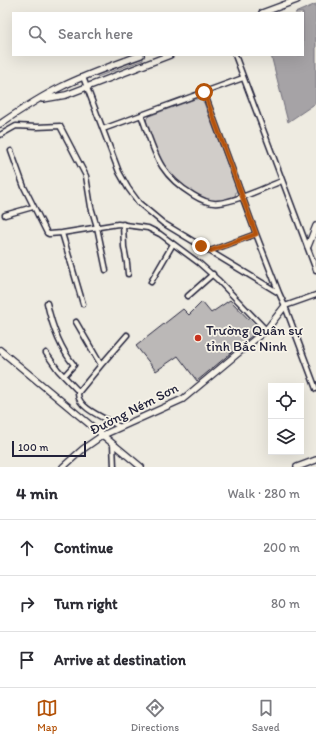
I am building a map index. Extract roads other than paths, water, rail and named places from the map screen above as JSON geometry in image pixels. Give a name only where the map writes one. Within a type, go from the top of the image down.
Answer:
[{"type":"street","points":[[265,12],[297,0]]},
{"type":"street","points":[[0,124],[60,87],[138,56]]},
{"type":"street","points":[[235,56],[316,270]]},
{"type":"street","points":[[39,100],[66,95],[157,57]]},
{"type":"street","points":[[83,77],[121,176],[134,198],[163,223],[279,293]]},
{"type":"street","points":[[103,129],[243,78]]},
{"type":"street","points":[[204,92],[256,234],[316,389]]},
{"type":"street","points":[[140,115],[160,164],[168,176],[179,187],[203,201],[212,204],[225,202],[282,181]]},
{"type":"street","points":[[12,116],[17,126]]},
{"type":"street","points":[[0,135],[14,126],[60,126],[86,176],[91,208],[97,227],[106,270]]},
{"type":"street","points":[[11,151],[24,187],[46,232],[49,234],[62,233],[123,224],[148,228],[160,234],[199,262],[266,330]]},
{"type":"street","points":[[5,215],[33,207]]},
{"type":"street","points":[[123,224],[124,247],[128,274]]},
{"type":"street","points":[[308,246],[316,226]]},
{"type":"street","points":[[62,233],[82,304]]},
{"type":"street","points":[[210,251],[256,234]]},
{"type":"street","points":[[151,282],[173,244]]},
{"type":"street","points":[[188,296],[213,274]]},
{"type":"street","points":[[285,306],[316,295]]},
{"type":"street","points":[[47,303],[51,322],[63,351],[74,365],[64,376]]},
{"type":"street","name":"Đường Ném Sơn","points":[[63,467],[83,449],[103,435],[120,426],[138,420],[183,399],[266,330],[285,306]]},
{"type":"street","points":[[76,322],[101,365]]},
{"type":"street","points":[[120,426],[86,408],[78,399],[78,395],[127,335]]},
{"type":"street","points":[[0,350],[141,467]]},
{"type":"street","points":[[46,353],[58,370],[79,392]]},
{"type":"street","points":[[113,443],[114,467]]},
{"type":"street","points":[[297,467],[316,460]]},
{"type":"place","name":"Trường Quân sự tỉnh Bắc Ninh","points":[[198,338]]}]
